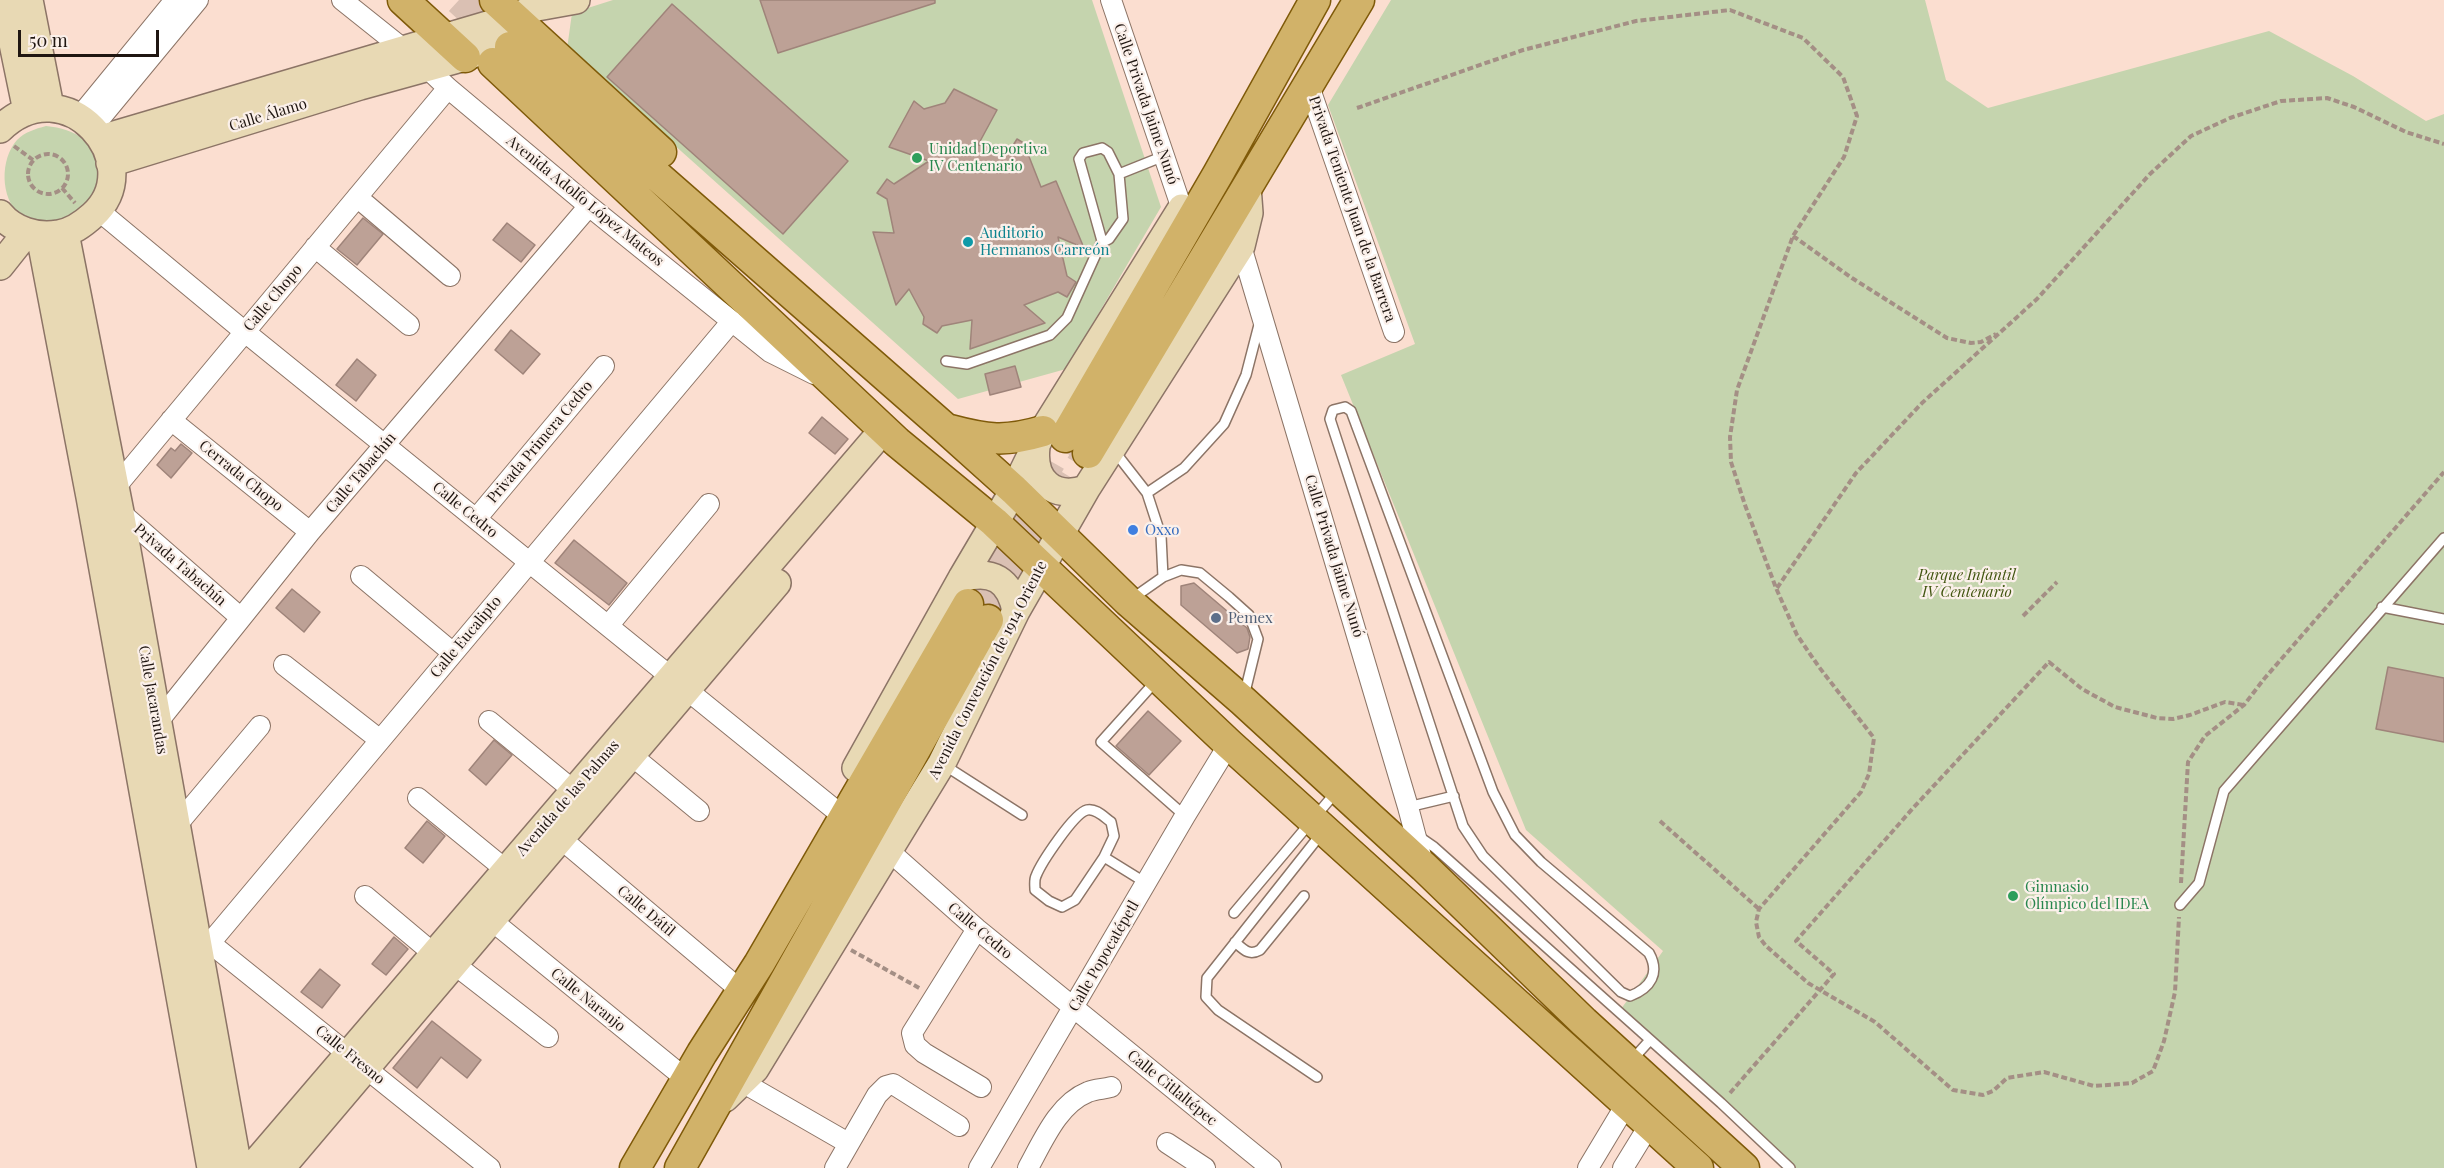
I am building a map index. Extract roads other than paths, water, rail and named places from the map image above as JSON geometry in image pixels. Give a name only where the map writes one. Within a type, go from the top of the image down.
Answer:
[{"type":"main road","points":[[403,0],[434,17],[513,27],[848,322],[864,343],[874,365],[1014,490],[1128,601],[1243,701],[1424,867],[1584,1022],[1744,1168]]},
{"type":"main road","name":"Avenida Convención de 1914 Oriente","points":[[1068,443],[1247,186],[1359,0]]},
{"type":"main road","name":"Avenida Convención de 1914 Oriente","points":[[1068,443],[1218,174],[1304,7]]},
{"type":"main road","points":[[513,27],[838,387],[890,435],[994,522],[1229,744],[1698,1168]]},
{"type":"main road","points":[[946,429],[991,439],[1068,443]]},
{"type":"main road","name":"Avenida Convención de 1914 Oriente","points":[[635,1168],[686,1079],[759,964],[972,601]]},
{"type":"main road","name":"Avenida Convención de 1914 Oriente","points":[[680,1168],[713,1109],[972,601]]},
{"type":"street","points":[[4,0],[9,63],[39,109],[96,137]]},
{"type":"street","points":[[29,0],[39,109]]},
{"type":"street","points":[[0,266],[44,233],[81,226],[98,210],[109,188],[96,137],[175,0]]},
{"type":"street","points":[[96,137],[198,0]]},
{"type":"street","name":"Avenida Adolfo López Mateos","points":[[342,0],[426,67],[589,206],[770,352],[838,387]]},
{"type":"street","name":"Calle Privada Jaime Nunó","points":[[1111,0],[1182,209]]},
{"type":"street","points":[[513,27],[573,1]]},
{"type":"street","name":"Calle Álamo","points":[[96,137],[403,49],[434,17],[513,27]]},
{"type":"street","name":"Calle Álamo","points":[[96,137],[426,67],[513,27]]},
{"type":"street","name":"Privada Teniente Juan de la Barrera","points":[[1309,86],[1394,332]]},
{"type":"street","name":"Calle Chopo","points":[[108,500],[171,420],[448,88]]},
{"type":"street","points":[[4,135],[10,120],[39,109]]},
{"type":"street","name":"Avenida Convención de 1914 Oriente","points":[[713,1109],[754,1069],[942,763],[1016,610],[1086,489],[1068,443],[1182,209],[1218,174]]},
{"type":"street","name":"Avenida Convención de 1914 Oriente","points":[[702,1053],[732,983],[834,809],[972,601],[994,522],[1014,490],[1068,443],[1241,246],[1249,213],[1247,186]]},
{"type":"street","points":[[357,197],[450,276]]},
{"type":"street","name":"Calle Tabachín","points":[[134,740],[157,723],[310,532],[589,206]]},
{"type":"street","name":"Calle Cedro","points":[[98,210],[245,332],[834,809]]},
{"type":"street","points":[[1,217],[44,233]]},
{"type":"street","name":"Calle Jacarandas","points":[[44,233],[108,500],[157,723],[176,826],[203,943],[238,1168]]},
{"type":"street","name":"Calle Privada Jaime Nunó","points":[[1241,246],[1424,867]]},
{"type":"street","points":[[315,247],[409,325]]},
{"type":"street","name":"Calle Eucalipto","points":[[203,943],[380,740],[732,321]]},
{"type":"street","name":"Privada Primera Cedro","points":[[476,519],[604,366]]},
{"type":"street","name":"Cerrada Chopo","points":[[171,420],[310,532]]},
{"type":"street","name":"Avenida de las Palmas","points":[[281,1168],[358,1061],[444,959],[506,870],[574,791],[679,684],[890,435]]},
{"type":"street","points":[[1068,443],[1034,460],[1038,473],[1047,484],[1059,491],[1072,493],[1086,489]]},
{"type":"street","name":"Calle Jacarandas","points":[[108,500],[134,740],[211,1168]]},
{"type":"street","name":"Privada Tabachín","points":[[108,500],[241,618]]},
{"type":"street","points":[[608,626],[709,504]]},
{"type":"street","points":[[972,601],[976,574],[991,576],[1004,584],[1013,596],[1016,610]]},
{"type":"street","points":[[361,576],[453,653]]},
{"type":"street","points":[[284,665],[380,740]]},
{"type":"street","name":"Avenida de las Palmas","points":[[444,959],[490,920],[630,755],[679,684]]},
{"type":"street","points":[[489,721],[574,791]]},
{"type":"street","points":[[176,826],[260,726]]},
{"type":"street","name":"Calle Popocatépetl","points":[[980,1168],[1229,744]]},
{"type":"street","points":[[630,755],[699,811]]},
{"type":"street","points":[[418,798],[506,870]]},
{"type":"street","name":"Calle Dátil","points":[[560,838],[732,983]]},
{"type":"street","name":"Calle Cedro","points":[[889,851],[977,929],[1073,1009]]},
{"type":"street","points":[[365,896],[548,1037]]},
{"type":"street","name":"Calle Naranjo","points":[[490,920],[686,1079]]},
{"type":"street","points":[[977,929],[912,1033],[915,1045],[981,1087]]},
{"type":"street","name":"Calle Fresno","points":[[203,943],[358,1061],[482,1165]]},
{"type":"street","name":"Calle Citlaltépec","points":[[1073,1009],[1271,1168]]},
{"type":"street","name":"Avenida de las Palmas","points":[[251,1168],[358,1061]]},
{"type":"street","points":[[742,1082],[848,1143]]},
{"type":"street","points":[[835,1168],[877,1095],[886,1086],[893,1084],[959,1126]]},
{"type":"street","points":[[1028,1168],[1051,1127],[1068,1105],[1088,1092],[1111,1087]]},
{"type":"street","points":[[1588,1168],[1627,1103]]},
{"type":"street","points":[[1623,1168],[1650,1124]]},
{"type":"street","points":[[1167,1143],[1205,1168]]},
{"type":"lane","points":[[946,361],[967,364],[1050,335],[1066,318],[1102,241],[1079,159],[1083,153],[1102,148],[1108,152],[1119,174],[1123,219],[1109,239],[1102,241]]},
{"type":"lane","points":[[1119,174],[1164,156]]},
{"type":"lane","points":[[1148,493],[1184,468],[1224,424],[1246,375],[1261,313]]},
{"type":"lane","points":[[1345,407],[1351,411],[1493,792],[1515,835],[1541,862],[1649,953],[1656,964],[1656,974],[1639,993],[1630,996],[1621,992],[1483,856],[1462,826],[1454,796],[1330,419],[1333,410],[1345,407]]},
{"type":"lane","points":[[1068,443],[1148,493],[1161,536],[1163,577]]},
{"type":"lane","points":[[2180,905],[2199,884],[2224,791],[2444,538]]},
{"type":"lane","points":[[1128,601],[1163,577],[1181,570],[1200,573],[1249,615],[1258,639],[1243,701]]},
{"type":"lane","points":[[2382,607],[2444,619]]},
{"type":"lane","points":[[1159,678],[1101,742],[1185,816]]},
{"type":"lane","points":[[942,763],[1022,815]]},
{"type":"lane","points":[[1317,1077],[1218,1010],[1206,997],[1207,978],[1318,824],[1338,790]]},
{"type":"lane","points":[[1408,807],[1454,796]]},
{"type":"lane","points":[[1086,810],[1098,812],[1111,822],[1114,836],[1104,857],[1074,900],[1062,907],[1049,901],[1035,890],[1035,878],[1040,867],[1074,818],[1086,810]]},
{"type":"lane","points":[[1234,913],[1318,824]]},
{"type":"lane","points":[[1416,834],[1434,847],[1721,1103],[1790,1168]]},
{"type":"lane","points":[[1104,857],[1146,884]]},
{"type":"lane","points":[[1235,942],[1247,953],[1260,950],[1305,896]]},
{"type":"lane","points":[[1629,1063],[1650,1040]]},
{"type":"tunnel","points":[[459,0],[506,43]]},
{"type":"tunnel","points":[[968,604],[1065,437]]},
{"type":"tunnel","points":[[988,620],[1088,453]]},
{"type":"place","name":"Unidad Deportiva IV Centenario","points":[[917,158]]},
{"type":"place","name":"Auditorio Hermanos Carreón","points":[[968,242]]},
{"type":"place","name":"Oxxo","points":[[1133,530]]},
{"type":"place","name":"Pemex","points":[[1216,618]]},
{"type":"place","name":"Gimnasio Olímpico del IDEA","points":[[2013,896]]},
{"type":"park label","name":"Parque Infantil IV Centenario","points":[[1967,584]]}]
